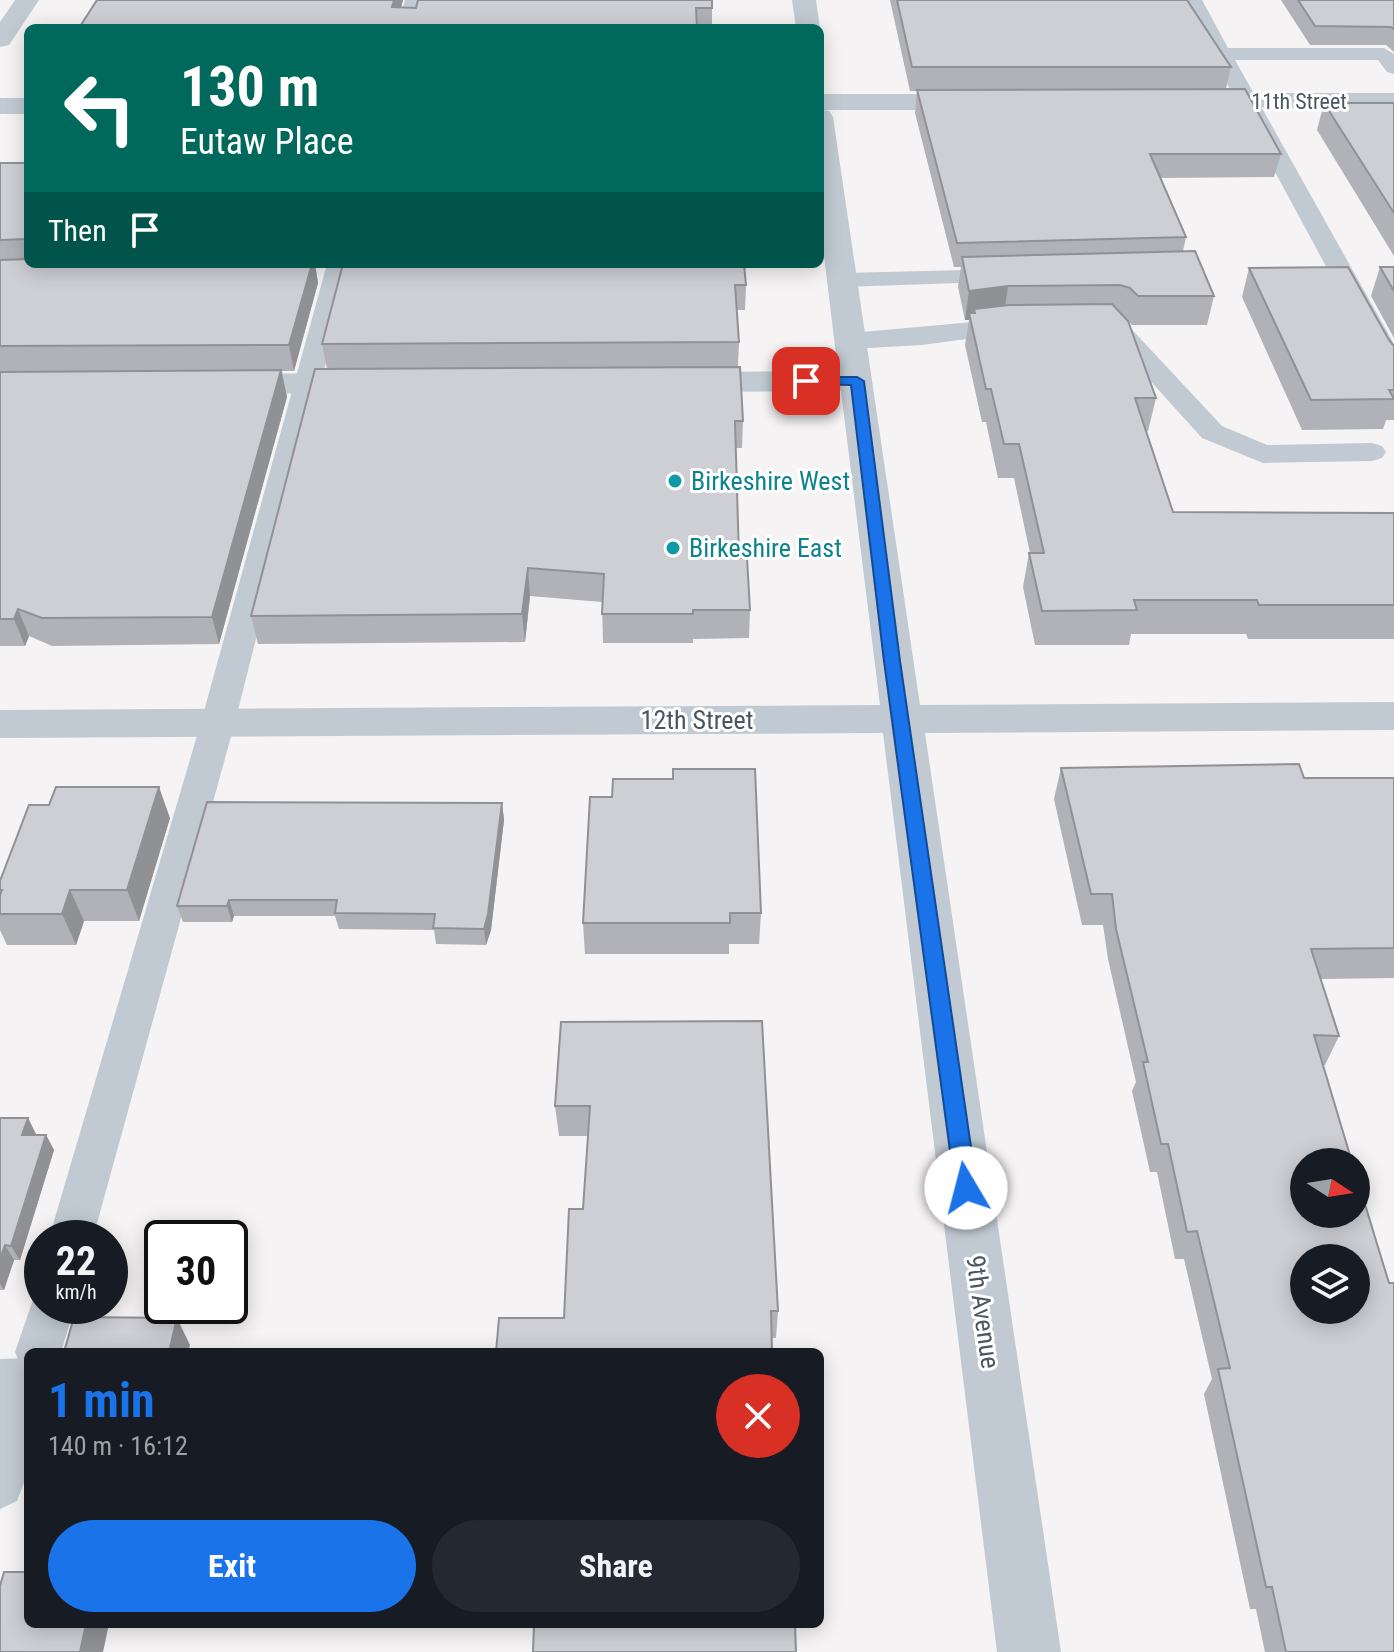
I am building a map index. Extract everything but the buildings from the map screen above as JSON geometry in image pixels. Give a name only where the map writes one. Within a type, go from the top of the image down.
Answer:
[{"type":"street","points":[[0,40],[27,0]]},
{"type":"street","points":[[804,0],[807,24]]},
{"type":"street","name":"11th Street","points":[[1168,101],[1394,101]]},
{"type":"street","points":[[824,102],[1008,102]]},
{"type":"street","points":[[0,106],[24,106]]},
{"type":"street","name":"9th Avenue","points":[[824,145],[1029,1652]]},
{"type":"street","points":[[648,382],[772,381],[854,361]]},
{"type":"street","points":[[200,384],[400,383]]},
{"type":"street","name":"12th Street","points":[[0,724],[1394,716]]},
{"type":"street","points":[[0,1387],[24,1386]]},
{"type":"lane","points":[[408,24],[415,0]]},
{"type":"lane","points":[[1192,0],[1394,368]]},
{"type":"lane","points":[[1221,54],[1384,54],[1394,68]]},
{"type":"lane","points":[[76,1220],[218,722],[338,269],[304,273]]},
{"type":"lane","points":[[843,280],[1038,275]]},
{"type":"lane","points":[[854,361],[1035,325]]},
{"type":"lane","points":[[1083,325],[1114,325],[1212,432],[1250,449],[1263,454],[1372,452]]},
{"type":"lane","points":[[39,1348],[47,1324]]},
{"type":"lane","points":[[0,1484],[24,1400]]},
{"type":"place","name":"Birkeshire West","points":[[675,481]]},
{"type":"place","name":"Birkeshire East","points":[[673,548]]},
{"type":"route","points":[[806,381],[857,381],[892,661],[966,1188]]}]
